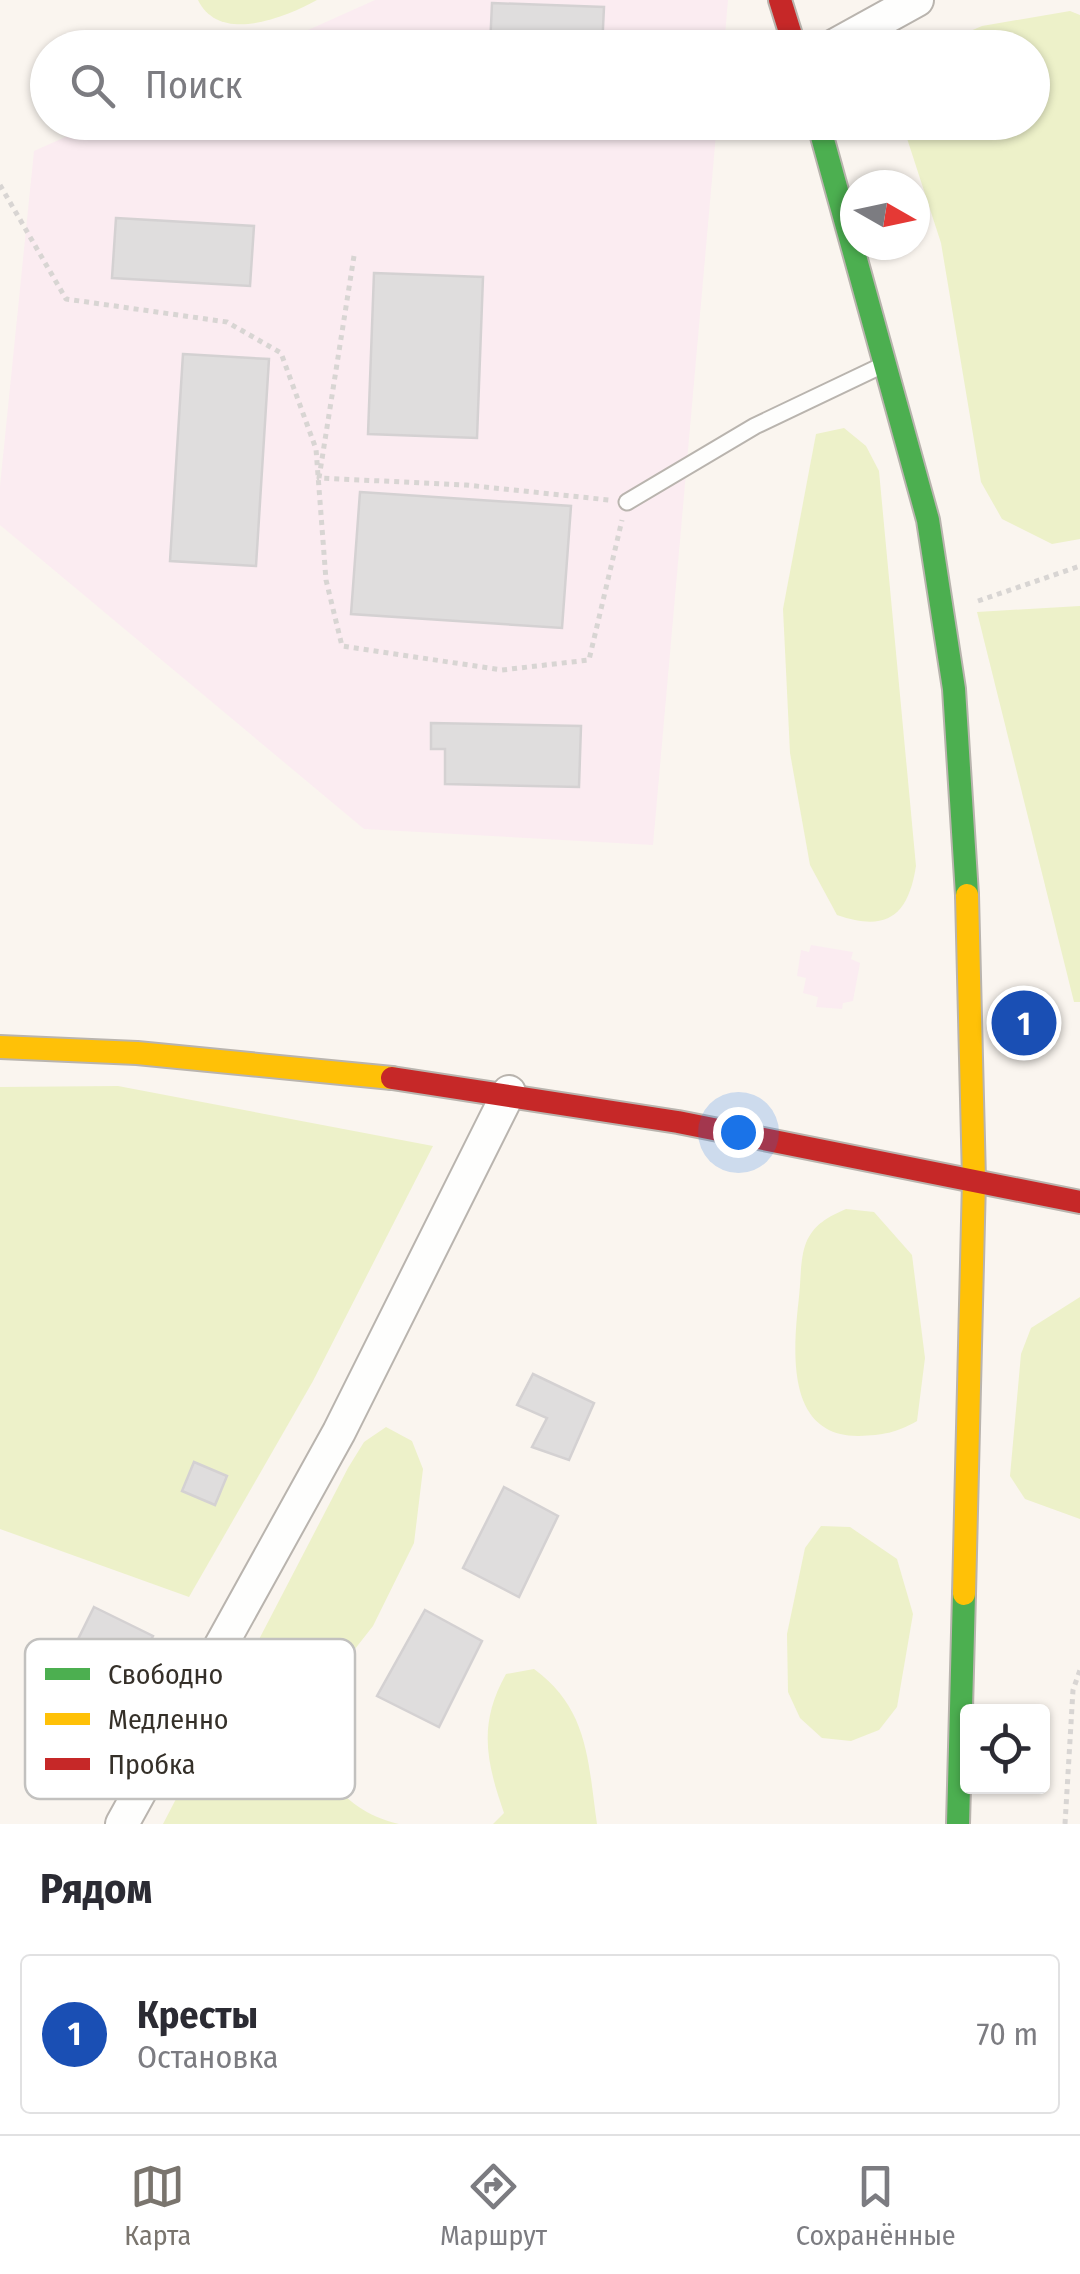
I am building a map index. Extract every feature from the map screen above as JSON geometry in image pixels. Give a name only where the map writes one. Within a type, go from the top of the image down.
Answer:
[{"type":"street","points":[[780,0],[789,30]]},
{"type":"street","points":[[862,30],[916,0]]},
{"type":"street","points":[[823,140],[928,520],[954,689],[966,850],[974,1180],[958,1824]]},
{"type":"street","points":[[0,1047],[125,1050],[343,1068],[509,1092],[1080,1202]]},
{"type":"street","points":[[224,1639],[339,1432],[509,1092]]},
{"type":"street","points":[[122,1824],[136,1799]]},
{"type":"lane","points":[[626,502],[755,426],[885,364]]},
{"type":"path","points":[[0,185],[66,299],[227,322],[281,353],[316,448],[318,478],[326,580],[342,646],[502,670],[589,660],[626,502],[466,485],[318,478]]},
{"type":"path","points":[[318,478],[354,256]]},
{"type":"path","points":[[942,613],[1080,566]]},
{"type":"path","points":[[1065,1824],[1074,1690],[1080,1670]]},
{"type":"shaded area","points":[[375,0],[728,0],[725,30],[308,30]]},
{"type":"shaded area","points":[[59,140],[715,140],[653,845],[364,829],[0,525],[0,486],[34,151]]},
{"type":"shaded area","points":[[811,945],[853,952],[851,959],[860,963],[853,1001],[843,1003],[842,1009],[816,1007],[818,997],[803,993],[806,978],[797,976],[801,950],[809,952]]},
{"type":"green space","points":[[198,0],[317,0],[272,19],[237,24],[208,14]]},
{"type":"green space","points":[[1070,11],[1080,15],[1080,539],[1052,544],[1002,519],[981,482],[941,243],[930,209],[930,170],[917,170],[908,140],[1050,140],[1050,30],[973,30]]},
{"type":"green space","points":[[844,428],[866,446],[879,471],[916,866],[900,908],[892,916],[869,922],[837,915],[810,865],[790,753],[783,609],[816,434]]},
{"type":"green space","points":[[1080,606],[1080,1002],[1074,1002],[977,612]]},
{"type":"green space","points":[[118,1086],[433,1146],[313,1381],[189,1597],[0,1529],[0,1087]]},
{"type":"green space","points":[[846,1209],[874,1212],[912,1255],[925,1358],[917,1421],[882,1434],[835,1432],[818,1422],[799,1387],[795,1341],[804,1249],[817,1226]]},
{"type":"green space","points":[[1080,1297],[1080,1519],[1025,1499],[1010,1476],[1021,1354],[1031,1328]]},
{"type":"green space","points":[[386,1427],[412,1441],[423,1469],[414,1543],[373,1626],[355,1649],[355,1639],[259,1639],[348,1468],[364,1442]]},
{"type":"green space","points":[[821,1526],[850,1527],[897,1559],[913,1614],[897,1707],[879,1730],[851,1741],[822,1738],[800,1718],[788,1692],[787,1634],[805,1548]]},
{"type":"green space","points":[[534,1669],[566,1701],[576,1719],[588,1758],[597,1824],[493,1824],[504,1813],[489,1759],[491,1710],[506,1674]]},
{"type":"green space","points":[[176,1799],[350,1799],[370,1814],[399,1824],[163,1824]]},
{"type":"building","points":[[492,3],[604,7],[603,30],[491,30]]},
{"type":"building","points":[[116,218],[254,226],[250,286],[112,278]]},
{"type":"building","points":[[374,273],[483,277],[477,438],[368,434]]},
{"type":"building","points":[[183,354],[269,359],[256,566],[170,561]]},
{"type":"building","points":[[360,492],[571,506],[562,628],[351,614]]},
{"type":"building","points":[[431,723],[581,726],[579,787],[445,784],[445,749],[431,749]]},
{"type":"building","points":[[533,1374],[594,1403],[569,1460],[532,1447],[547,1418],[517,1405]]},
{"type":"building","points":[[194,1462],[227,1476],[215,1505],[182,1491]]},
{"type":"building","points":[[504,1487],[558,1516],[519,1597],[463,1568]]},
{"type":"building","points":[[94,1607],[153,1636],[152,1639],[78,1639]]},
{"type":"building","points":[[425,1610],[482,1641],[439,1727],[377,1696]]},
{"type":"traffic: fast","points":[[823,140],[928,520],[954,689],[967,895]]},
{"type":"traffic: fast","points":[[958,1824],[964,1594]]},
{"type":"traffic: slow","points":[[964,1594],[974,1180],[967,895]]},
{"type":"traffic: slow","points":[[0,1047],[137,1053],[392,1078]]},
{"type":"traffic: jam","points":[[780,0],[789,30]]},
{"type":"traffic: jam","points":[[392,1078],[678,1122],[1080,1202]]},
{"type":"place","name":"Кресты","points":[[1024,1023]]}]
